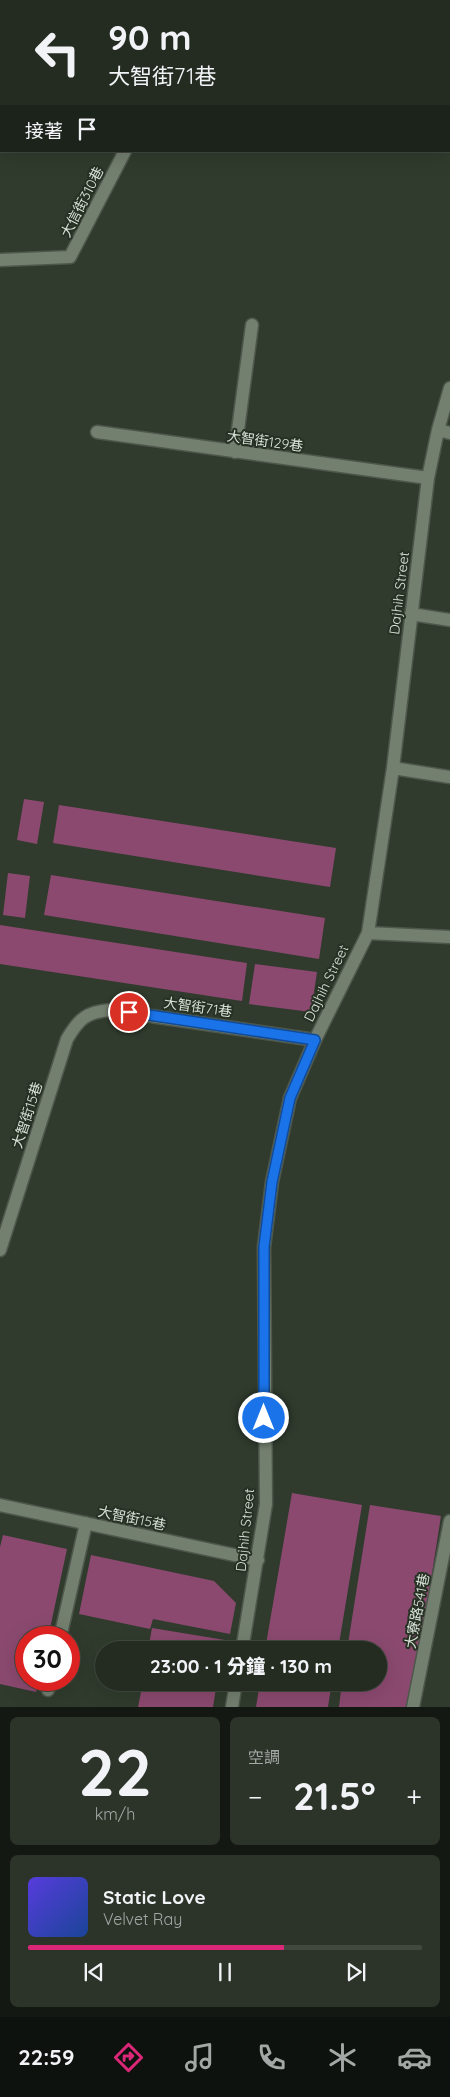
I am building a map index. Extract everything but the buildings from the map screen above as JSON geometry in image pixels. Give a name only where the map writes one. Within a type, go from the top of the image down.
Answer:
[{"type":"street","name":"大信街310巷","points":[[0,260],[70,257],[124,152]]},
{"type":"street","points":[[235,452],[252,325]]},
{"type":"street","name":"Dajhih Street","points":[[244,1641],[266,1504],[264,1247],[272,1182],[290,1098],[315,1040],[368,933],[393,768],[428,478],[444,432],[450,388]]},
{"type":"street","name":"大智街129巷","points":[[97,432],[428,478]]},
{"type":"street","points":[[411,614],[450,620]]},
{"type":"street","points":[[393,768],[450,777]]},
{"type":"street","points":[[368,933],[450,937]]},
{"type":"street","name":"大智街71巷","points":[[79,1020],[96,1011],[110,1010],[315,1040]]},
{"type":"street","name":"大智街15巷","points":[[0,1250],[67,1039],[79,1020]]},
{"type":"street","name":"大智街15巷","points":[[0,1505],[258,1560]]},
{"type":"street","name":"大寮路541巷","points":[[413,1707],[450,1521]]},
{"type":"street","points":[[63,1626],[86,1523]]},
{"type":"street","points":[[232,1707],[235,1691]]},
{"type":"route","points":[[129,1012],[315,1040],[290,1098],[272,1182],[264,1247],[264,1418]]}]
